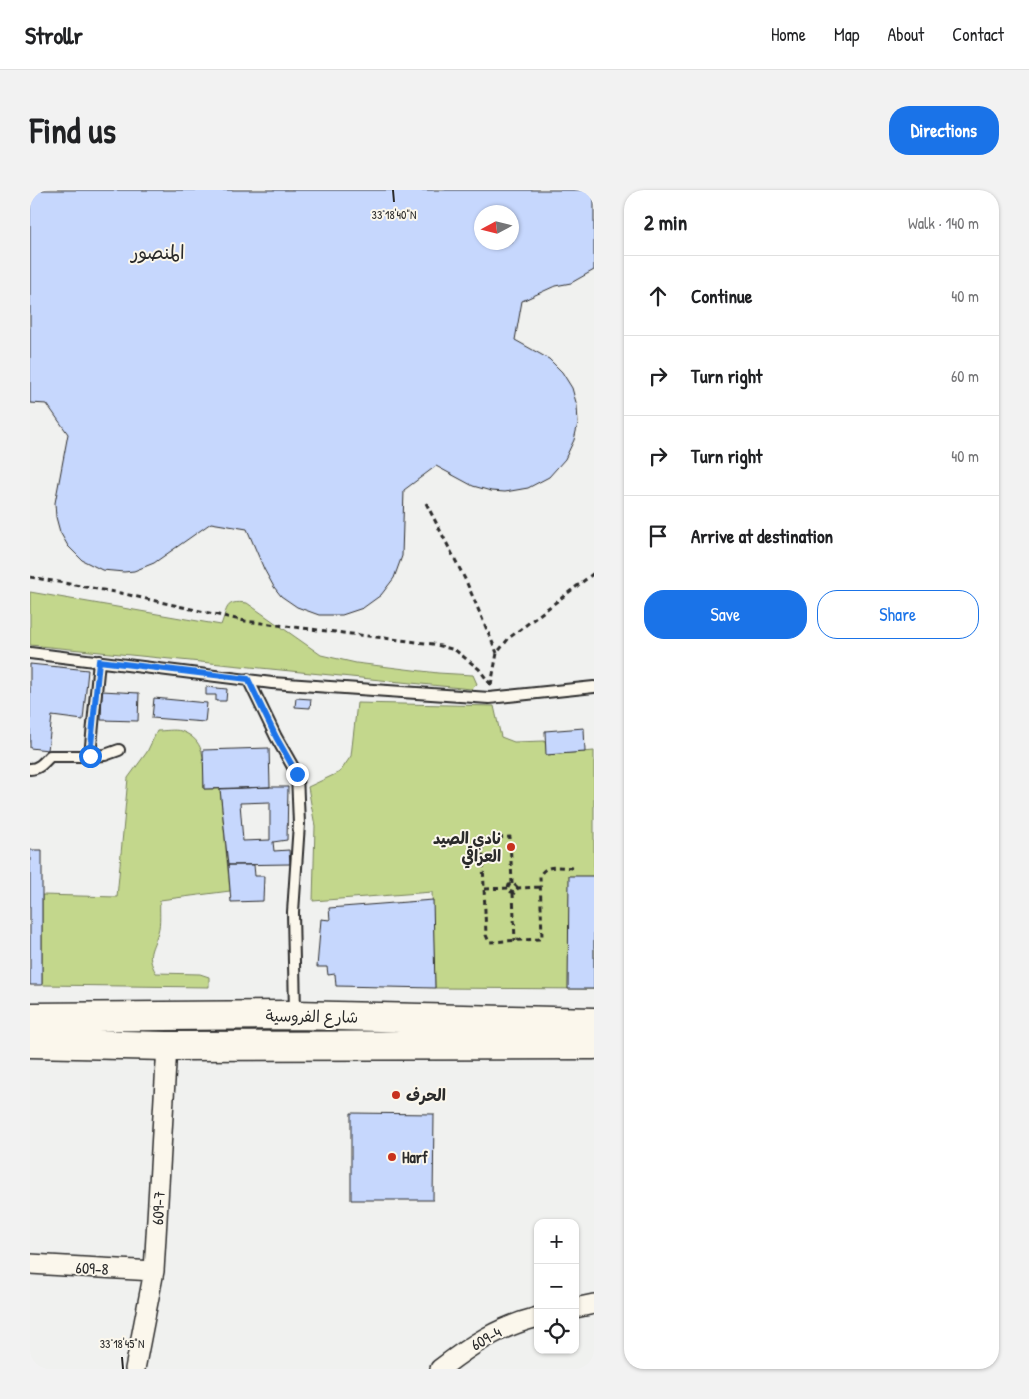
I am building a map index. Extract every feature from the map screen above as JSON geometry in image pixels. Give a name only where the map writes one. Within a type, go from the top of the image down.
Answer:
[{"type":"street","name":"شارع الفروسية","points":[[30,1017],[295,1015],[594,1022]]},
{"type":"street","name":"شارع الفروسية","points":[[30,1044],[167,1046],[594,1045]]},
{"type":"street","name":"609-7","points":[[135,1369],[154,1271],[167,1046]]},
{"type":"street","name":"609-8","points":[[30,1264],[154,1271]]},
{"type":"street","points":[[579,1307],[594,1304]]},
{"type":"street","name":"609-4","points":[[440,1369],[475,1343],[515,1322],[534,1318]]},
{"type":"lane","points":[[30,654],[272,683],[489,698],[594,687]]},
{"type":"lane","points":[[90,756],[99,661]]},
{"type":"lane","points":[[248,679],[276,737],[297,774],[299,824],[293,912],[295,1015]]},
{"type":"lane","points":[[30,769],[35,769],[50,756],[105,755],[119,750]]},
{"type":"path","points":[[426,503],[466,581],[496,653],[489,698]]},
{"type":"path","points":[[496,653],[509,638],[594,572]]},
{"type":"path","points":[[30,577],[120,593],[245,621],[432,644],[455,650],[479,669],[491,686]]},
{"type":"path","points":[[485,889],[508,888],[512,884],[510,837],[482,839],[487,940],[489,942],[538,940],[542,937],[540,876],[542,871],[547,868],[575,868]]},
{"type":"path","points":[[512,884],[517,885],[518,888]]},
{"type":"path","points":[[512,893],[518,888],[540,887]]},
{"type":"path","points":[[508,888],[512,893],[515,941]]},
{"type":"green space","points":[[30,592],[221,625],[228,606],[240,602],[247,603],[321,655],[356,663],[438,673],[473,675],[477,684],[471,689],[30,645]]},
{"type":"green space","points":[[357,703],[494,706],[501,737],[514,742],[545,741],[547,755],[594,751],[594,989],[435,988],[432,892],[313,901],[315,826],[308,787],[340,772],[351,756]]},
{"type":"green space","points":[[173,730],[190,735],[196,741],[203,755],[204,789],[220,789],[230,891],[160,900],[159,928],[150,956],[151,961],[156,973],[200,974],[209,977],[209,987],[42,985],[42,895],[117,897],[128,778],[147,752],[157,731]]},
{"type":"building","points":[[30,190],[594,190],[594,270],[571,283],[555,286],[522,301],[515,340],[549,359],[562,372],[572,388],[577,406],[578,423],[574,440],[565,459],[549,477],[528,488],[505,492],[491,491],[473,486],[436,466],[404,490],[402,556],[394,578],[381,595],[363,608],[342,615],[319,615],[297,607],[281,596],[274,587],[247,529],[211,523],[154,563],[134,571],[102,570],[82,560],[68,546],[60,532],[56,517],[55,503],[68,434],[47,404],[30,403]]},
{"type":"building","points":[[30,664],[88,670],[83,720],[52,716],[48,750],[30,748]]},
{"type":"building","points":[[206,687],[227,689],[226,701],[216,701],[216,695],[206,695]]},
{"type":"building","points":[[102,691],[139,693],[138,721],[101,720]]},
{"type":"building","points":[[154,698],[207,703],[205,722],[152,718]]},
{"type":"building","points":[[296,698],[311,699],[310,708],[295,707]]},
{"type":"building","points":[[584,728],[585,752],[546,755],[545,731]]},
{"type":"building","points":[[269,748],[270,787],[204,789],[203,750]]},
{"type":"building","points":[[288,787],[287,840],[273,842],[274,851],[289,850],[290,864],[228,865],[220,789]],"holes":[[[270,802],[270,840],[243,841],[240,803]]]},
{"type":"building","points":[[30,850],[42,850],[42,985],[30,985]]},
{"type":"building","points":[[228,865],[254,865],[255,876],[264,876],[263,901],[231,902]]},
{"type":"building","points":[[569,876],[594,876],[594,989],[568,989]]},
{"type":"building","points":[[433,900],[435,988],[336,986],[335,974],[328,975],[327,967],[317,967],[321,919],[330,920],[329,908]]},
{"type":"building","name":"Harf","points":[[351,1113],[434,1114],[433,1200],[351,1200]]},
{"type":"place","name":"نادي الصيد العراقي","points":[[511,847]]},
{"type":"place","name":"الحرف","points":[[396,1095]]},
{"type":"place","name":"Harf","points":[[392,1157]]},
{"type":"district","name":"المنصور","points":[[158,252]]},
{"type":"route","points":[[90,756],[99,661],[248,679],[276,737],[297,774]]}]
